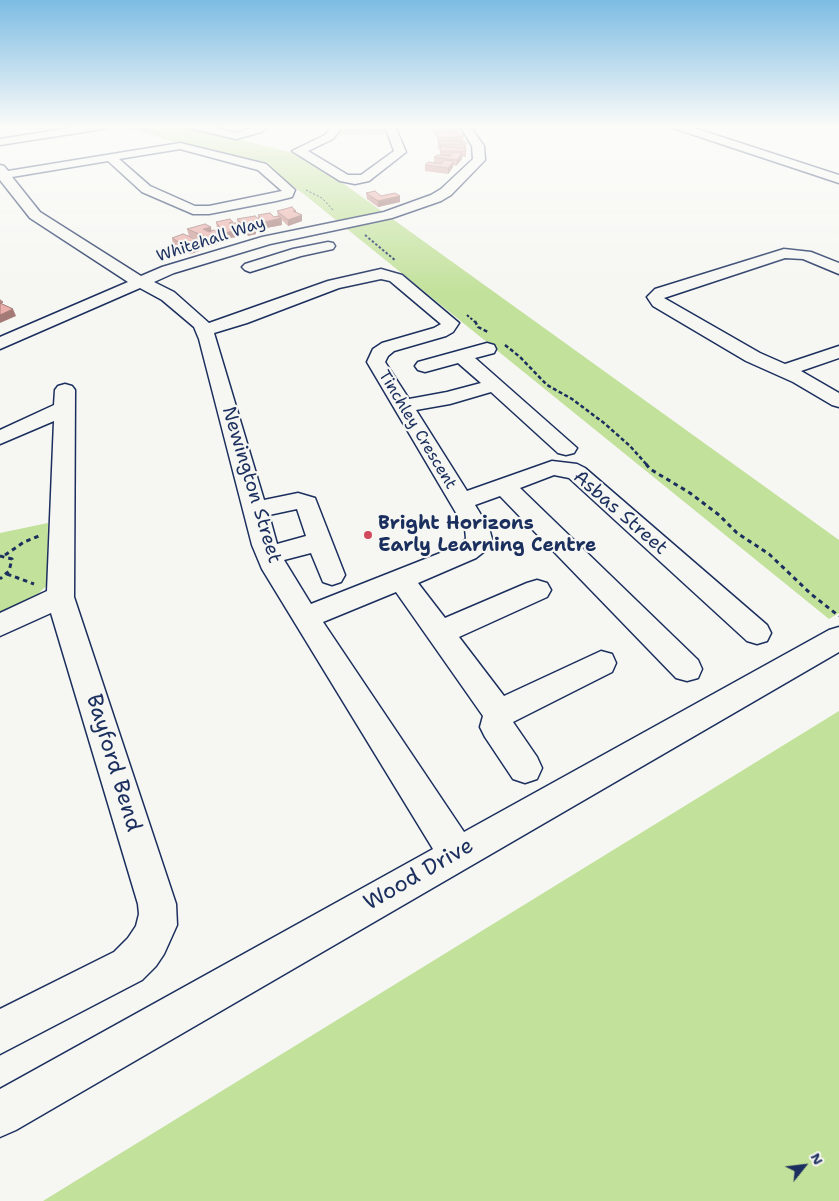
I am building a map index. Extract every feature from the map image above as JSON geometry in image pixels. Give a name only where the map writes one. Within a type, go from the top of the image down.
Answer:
[{"type":"street","name":"Newington Street","points":[[9,182],[35,215],[141,282],[168,296],[198,321],[204,330],[269,555],[305,618],[457,854]]},
{"type":"street","points":[[138,182],[146,189],[193,210],[205,210],[276,198],[287,194],[289,190],[280,182]]},
{"type":"street","name":"Whitehall Way","points":[[0,344],[168,270],[276,238],[388,215],[441,196],[456,182]]},
{"type":"street","points":[[276,238],[298,252]]},
{"type":"street","points":[[280,274],[256,265],[298,252],[324,240],[343,256]]},
{"type":"street","points":[[839,268],[806,255],[784,253],[656,295],[656,300],[659,302],[753,357],[784,371],[839,401]]},
{"type":"street","name":"Tinchley Crescent","points":[[204,330],[241,319],[334,284],[378,274],[393,276],[450,323],[447,328],[440,332],[388,347],[377,357],[376,362],[477,528],[479,539],[477,544],[468,552],[305,618]]},
{"type":"street","points":[[460,395],[431,364],[487,350]]},
{"type":"street","points":[[784,371],[839,352]]},
{"type":"street","points":[[462,356],[566,448]]},
{"type":"street","points":[[403,406],[460,395],[494,385]]},
{"type":"street","name":"Bayford Bend","points":[[0,438],[64,399],[60,597],[157,904],[156,925],[142,952],[128,966],[0,1032]]},
{"type":"street","name":"Asbas Street","points":[[461,502],[552,468],[564,467],[574,470],[757,633]]},
{"type":"street","points":[[504,486],[687,669]]},
{"type":"street","points":[[255,510],[298,501],[307,504],[332,575]]},
{"type":"street","points":[[269,555],[319,542]]},
{"type":"street","points":[[401,579],[499,714],[496,727],[525,768]]},
{"type":"street","points":[[440,633],[536,590]]},
{"type":"street","points":[[0,625],[60,597]]},
{"type":"street","name":"Wood Drive","points":[[0,1114],[839,638]]},
{"type":"street","points":[[499,714],[601,663]]},
{"type":"path","points":[[0,556],[5,555],[24,542],[62,529]]},
{"type":"path","points":[[0,579],[9,571],[12,563],[12,559],[5,555]]},
{"type":"green space","points":[[287,182],[341,182],[839,540],[839,613],[829,619]]},
{"type":"green space","points":[[48,523],[47,585],[34,598],[0,613],[0,533]]},
{"type":"green space","points":[[839,711],[839,1201],[43,1201]]},
{"type":"building","points":[[375,191],[381,196],[395,193],[400,196],[378,201],[366,193]]},
{"type":"building","points":[[292,207],[296,211],[293,211],[302,215],[288,220],[277,211]]},
{"type":"building","points":[[270,213],[274,217],[278,216],[281,218],[265,222],[258,215]]},
{"type":"building","points":[[255,216],[261,221],[254,222],[256,224],[252,225],[255,228],[247,229],[237,219]]},
{"type":"building","points":[[230,219],[233,222],[229,223],[236,223],[240,227],[232,228],[234,231],[224,233],[216,222]]},
{"type":"building","points":[[205,224],[211,227],[203,229],[209,232],[214,230],[220,233],[213,236],[216,238],[207,241],[200,237],[204,236],[187,229]]},
{"type":"building","points":[[183,234],[198,240],[194,243],[197,245],[188,248],[172,238]]},
{"type":"building","points":[[0,303],[13,309],[0,315]]},
{"type":"place","name":"Bright Horizons Early Learning Centre","points":[[368,535]]}]
